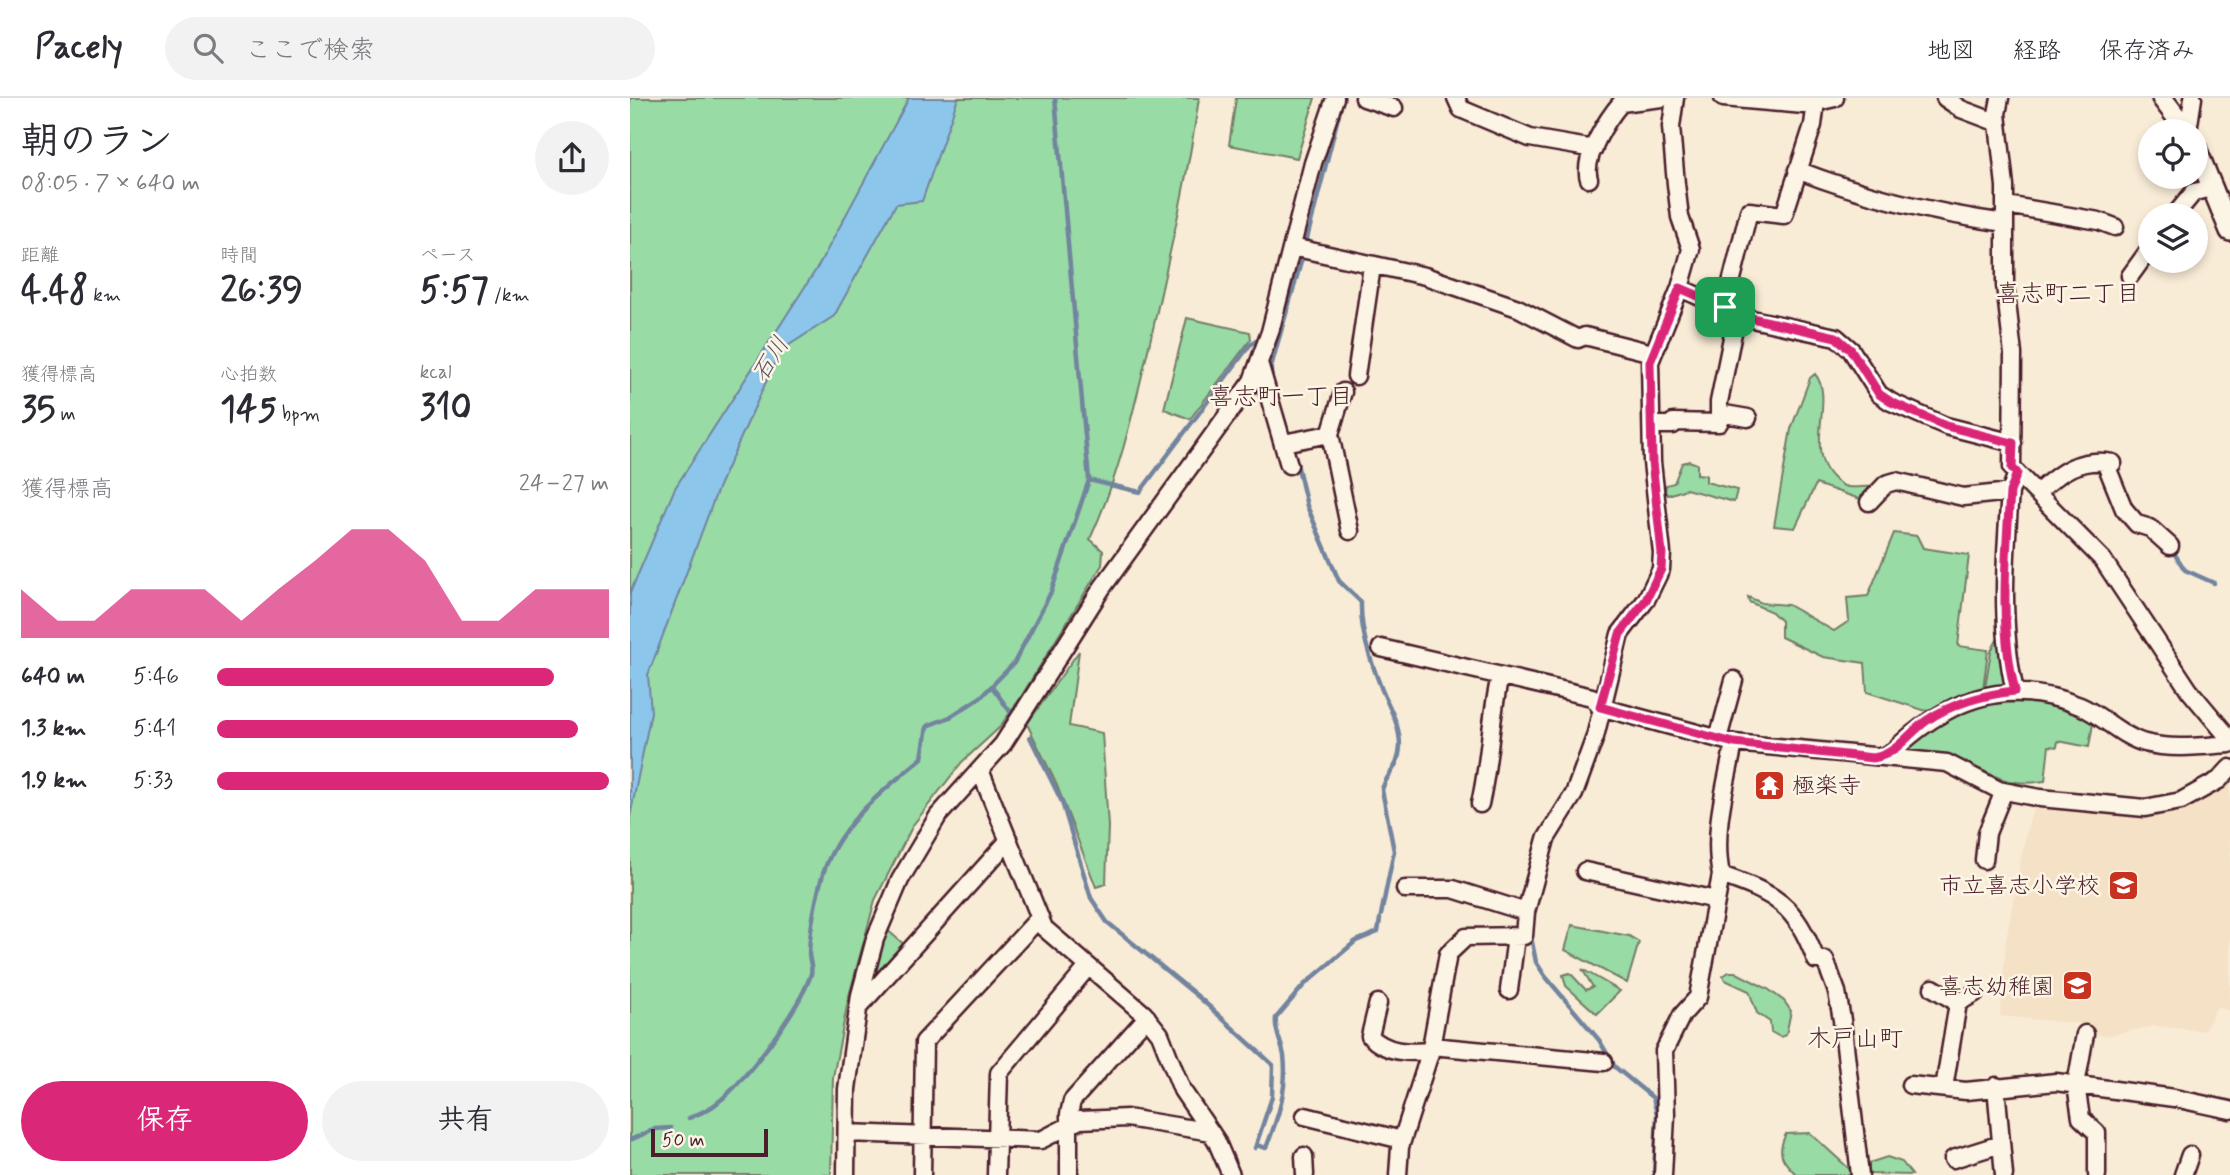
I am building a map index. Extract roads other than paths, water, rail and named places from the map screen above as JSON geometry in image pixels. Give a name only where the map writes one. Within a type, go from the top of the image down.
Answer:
[{"type":"main road","points":[[2162,98],[2178,119]]},
{"type":"main road","points":[[2208,178],[2230,232]]},
{"type":"street","points":[[846,1175],[847,1089],[858,1009],[875,939],[900,880],[938,816],[1003,744],[1102,589],[1252,381],[1270,332],[1313,163],[1335,98]]},
{"type":"street","points":[[1364,98],[1394,108]]},
{"type":"street","points":[[1456,98],[1461,109],[1530,138],[1594,149]]},
{"type":"street","points":[[1589,179],[1587,173],[1606,120],[1621,103],[1662,98]]},
{"type":"street","points":[[1398,1175],[1402,1140],[1431,1049],[1448,954],[1466,937],[1524,936],[1526,912],[1546,839],[1574,793],[1595,737],[1600,707],[1620,634],[1646,600],[1661,569],[1662,553],[1652,472],[1652,353],[1680,288],[1691,249],[1680,217],[1676,184],[1671,127],[1675,98]]},
{"type":"street","points":[[1723,98],[1804,105],[1835,98]]},
{"type":"street","points":[[1945,98],[1961,109],[1998,123]]},
{"type":"street","points":[[2000,98],[1998,123],[2006,205],[2005,285],[2014,354],[2012,468],[2103,560],[2189,690],[2230,739]]},
{"type":"street","points":[[2189,119],[2193,98]]},
{"type":"street","points":[[1653,425],[1673,425],[1673,422],[1719,423],[1731,310],[1749,211],[1784,215],[1814,125],[1816,102]]},
{"type":"street","points":[[1797,170],[1843,188],[1900,203],[2004,223]]},
{"type":"street","points":[[2185,203],[2194,192],[2214,188]]},
{"type":"street","points":[[2006,205],[2099,221],[2115,227]]},
{"type":"street","points":[[1292,247],[1425,276],[1518,308],[1578,340],[1585,336],[1652,353]]},
{"type":"street","points":[[2130,276],[2138,265]]},
{"type":"street","points":[[1356,376],[1372,266]]},
{"type":"street","points":[[1680,288],[1731,310],[1836,337],[1851,350],[1879,394],[1891,402],[1946,426],[2013,443]]},
{"type":"street","points":[[1259,366],[1289,465]]},
{"type":"street","points":[[1343,392],[1330,433],[1350,531]]},
{"type":"street","points":[[1719,414],[1748,418]]},
{"type":"street","points":[[1283,443],[1330,433]]},
{"type":"street","points":[[2037,493],[2063,470],[2109,463],[2124,509],[2137,524],[2154,530],[2170,546]]},
{"type":"street","points":[[2015,691],[2009,665],[2006,618],[2010,492],[2017,473]]},
{"type":"street","points":[[1869,502],[1886,484],[1896,481],[1963,496],[2010,492]]},
{"type":"street","points":[[1381,648],[1592,697],[1600,707],[1726,741],[1873,758],[1888,756],[1947,763],[2004,791],[2040,798],[2145,807],[2181,801],[2219,780],[2230,768]]},
{"type":"street","points":[[1480,803],[1488,769],[1488,745],[1500,676]]},
{"type":"street","points":[[1663,1175],[1666,1115],[1664,1051],[1682,1015],[1698,998],[1721,874],[1718,858],[1719,824],[1734,680]]},
{"type":"street","points":[[1888,756],[1928,719],[1987,695],[2015,691],[2045,695],[2082,706],[2143,743],[2184,747],[2230,744]]},
{"type":"street","points":[[980,770],[1044,928],[1087,968],[1147,1017],[1160,1034],[1182,1090],[1211,1132],[1231,1175]]},
{"type":"street","points":[[1984,860],[1987,833],[2004,791]]},
{"type":"street","points":[[858,1009],[1009,840]]},
{"type":"street","points":[[1585,871],[1716,901]]},
{"type":"street","points":[[1721,874],[1754,886],[1783,905],[1797,917],[1816,960],[1825,960],[1837,992],[1842,1020],[1860,1175]]},
{"type":"street","points":[[1405,889],[1453,881],[1526,912]]},
{"type":"street","points":[[922,1175],[924,1042],[1040,917]]},
{"type":"street","points":[[1509,990],[1516,937]]},
{"type":"street","points":[[996,1175],[999,1073],[1087,968]]},
{"type":"street","points":[[1933,988],[1958,1003]]},
{"type":"street","points":[[1958,1003],[1975,993]]},
{"type":"street","points":[[1378,1003],[1370,1036],[1380,1047],[1409,1053],[1431,1049],[1604,1062]]},
{"type":"street","points":[[1944,1088],[1958,1003]]},
{"type":"street","points":[[1069,1175],[1072,1101],[1147,1017]]},
{"type":"street","points":[[2085,1034],[2076,1084],[2081,1118],[2097,1133],[2097,1175]]},
{"type":"street","points":[[1910,1085],[1966,1091],[2056,1082],[2174,1098],[2230,1110]]},
{"type":"street","points":[[1996,1086],[2004,1175]]},
{"type":"street","points":[[1305,1115],[1402,1140]]},
{"type":"street","points":[[847,1133],[1041,1140],[1080,1120],[1127,1118],[1211,1132]]},
{"type":"street","points":[[1953,1160],[2001,1144]]},
{"type":"street","points":[[2183,1175],[2190,1155]]},
{"type":"street","points":[[1304,1156],[1305,1175]]},
{"type":"water","name":"石川","points":[[909,98],[958,98],[922,201],[896,204],[834,316],[780,351],[719,486],[648,675],[651,712],[630,817],[630,593],[675,488],[819,265]]},
{"type":"waterway","points":[[689,1118],[703,1112],[729,1093],[756,1062],[796,1006],[811,971],[809,956],[812,924],[823,874],[840,839],[864,809],[922,758],[927,726],[950,717],[981,697],[1014,663],[1051,592],[1089,480],[1055,98]]},
{"type":"waterway","points":[[1305,246],[1343,98]]},
{"type":"waterway","points":[[1089,480],[1140,492],[1250,345],[1258,339],[1279,338],[1303,255]]},
{"type":"waterway","points":[[1271,378],[1271,367],[1279,338]]},
{"type":"waterway","points":[[1279,403],[1286,426]]},
{"type":"waterway","points":[[1295,455],[1307,506],[1339,581],[1361,602],[1367,647],[1398,731],[1399,754],[1382,790],[1394,851],[1381,915]]},
{"type":"waterway","points":[[2172,550],[2185,570],[2214,583]]},
{"type":"waterway","points":[[993,688],[1011,713]]},
{"type":"waterway","points":[[1030,737],[1062,802],[1091,898],[1107,922],[1201,999],[1273,1065],[1272,1097],[1256,1145]]},
{"type":"waterway","points":[[1255,1148],[1256,1145],[1266,1148],[1283,1091],[1284,1056],[1276,1018],[1304,985],[1356,941],[1378,932],[1380,919]]},
{"type":"waterway","points":[[1532,942],[1536,962],[1545,976],[1599,1040],[1615,1067],[1653,1098],[1657,1114],[1654,1175]]},
{"type":"waterway","points":[[630,1140],[655,1129],[671,1128]]},
{"type":"place","name":"極楽寺","points":[[1769,785]]},
{"type":"place","name":"市立喜志小学校","points":[[2123,885]]},
{"type":"place","name":"喜志幼稚園","points":[[2077,986]]},
{"type":"district","name":"喜志町二丁目","points":[[2068,293]]},
{"type":"district","name":"喜志町一丁目","points":[[1281,396]]},
{"type":"district","name":"木戸山町","points":[[1855,1038]]}]
